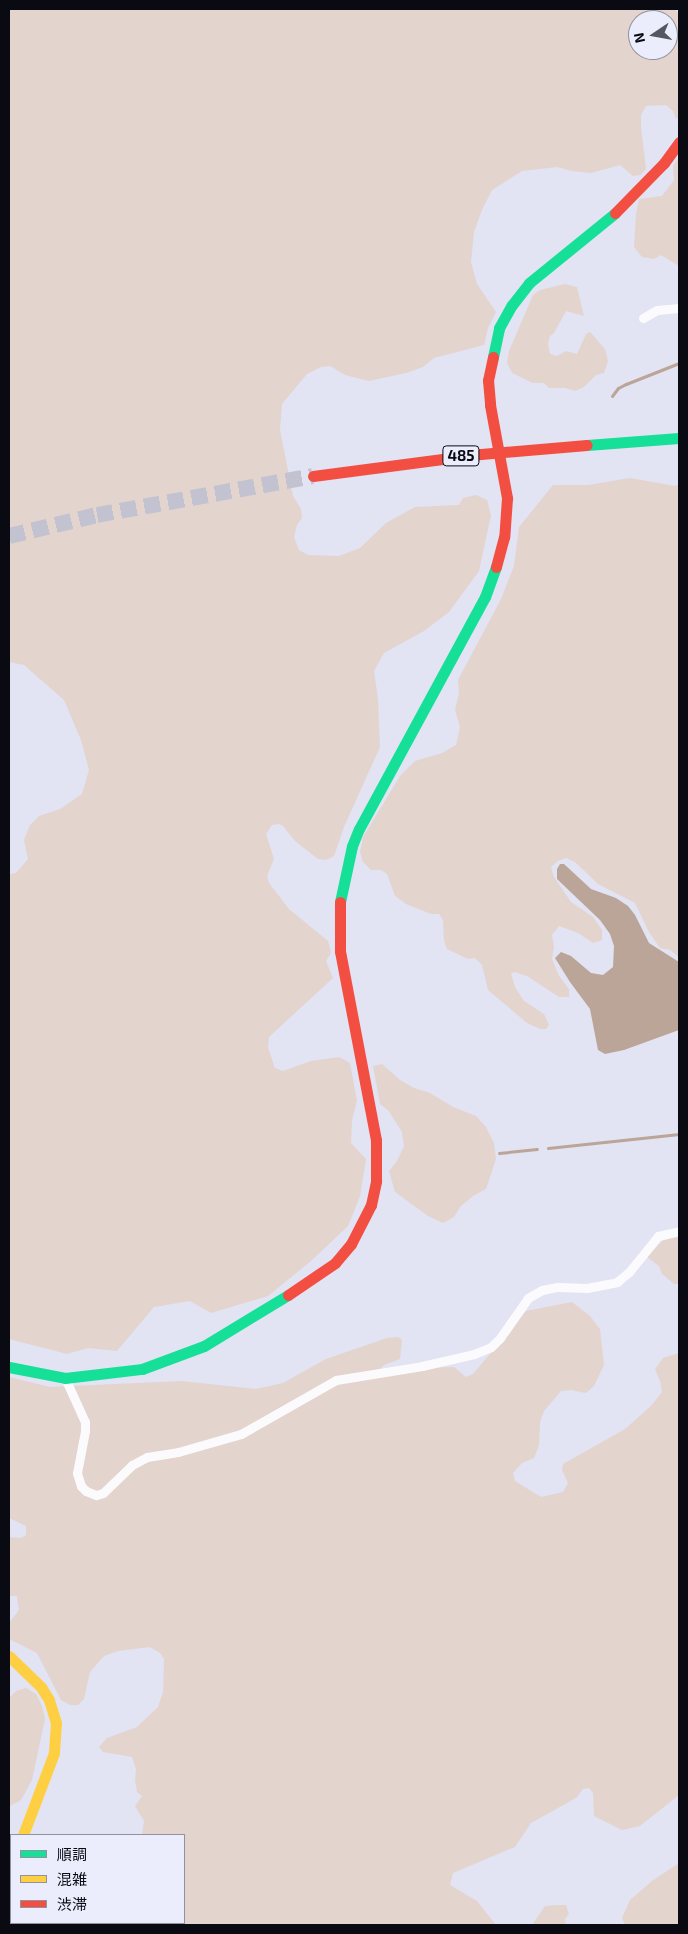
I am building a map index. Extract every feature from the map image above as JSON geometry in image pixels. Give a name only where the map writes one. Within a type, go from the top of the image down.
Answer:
[{"type":"main road","points":[[9,1367],[65,1378],[142,1369],[204,1346],[296,1290],[335,1263],[351,1244],[371,1206],[376,1181],[376,1140],[340,951],[339,909],[342,886],[352,846],[359,829],[470,626],[494,575],[504,538],[506,516],[505,479],[490,405],[488,380],[495,342],[505,315],[516,298],[539,274],[622,207],[664,163],[679,142]]},
{"type":"main road","points":[[611,442],[679,433]]},
{"type":"main road","name":"485","points":[[313,476],[481,454],[679,438]]},
{"type":"main road","points":[[9,1656],[41,1687],[49,1700],[56,1723],[54,1753],[24,1834]]},
{"type":"street","points":[[643,318],[657,310],[679,308]]},
{"type":"street","points":[[65,1378],[85,1422],[86,1431],[77,1473],[81,1486],[90,1494],[103,1493],[132,1465],[147,1457],[178,1452],[242,1434],[336,1380],[422,1366],[474,1354],[491,1347],[500,1338],[528,1298],[542,1290],[558,1287],[587,1288],[617,1282],[629,1272],[658,1236],[679,1231]]},
{"type":"shaded area","points":[[9,9],[675,9],[628,10],[628,60],[678,60],[678,14],[679,15],[679,117],[676,119],[673,111],[666,105],[646,106],[641,115],[641,127],[646,169],[640,175],[633,176],[620,165],[591,173],[557,167],[522,171],[492,190],[474,232],[471,262],[477,284],[496,312],[488,328],[484,345],[434,358],[423,367],[406,373],[369,381],[345,375],[330,366],[321,367],[307,374],[282,404],[280,430],[293,496],[301,509],[302,518],[297,525],[294,537],[299,550],[308,555],[339,556],[360,548],[386,523],[415,507],[459,505],[463,498],[476,495],[487,500],[491,515],[479,571],[449,612],[424,631],[384,653],[374,671],[378,699],[380,747],[344,827],[334,856],[326,860],[318,859],[295,841],[283,826],[279,824],[272,825],[266,834],[274,859],[267,876],[269,883],[289,909],[328,941],[331,953],[326,961],[333,978],[269,1037],[268,1048],[275,1068],[283,1071],[311,1061],[339,1057],[350,1063],[357,1101],[352,1120],[351,1143],[366,1159],[360,1196],[348,1226],[311,1261],[268,1296],[211,1313],[190,1301],[154,1307],[117,1351],[88,1348],[67,1354],[9,1339],[9,874],[16,873],[28,859],[24,840],[30,825],[39,816],[60,809],[82,794],[89,770],[81,740],[64,700],[24,665],[9,662]]},
{"type":"shaded area","points":[[679,157],[679,266],[661,255],[654,259],[642,257],[634,247],[639,199],[662,196],[674,180],[673,166]]},
{"type":"shaded area","points":[[565,284],[577,287],[584,316],[566,311],[554,333],[550,336],[548,344],[550,354],[557,356],[566,351],[577,354],[586,334],[590,332],[605,349],[608,361],[604,373],[596,375],[584,387],[575,391],[565,388],[549,388],[544,383],[533,383],[512,373],[507,363],[509,351],[533,295],[540,290]]},
{"type":"shaded area","points":[[630,478],[675,486],[679,484],[679,957],[670,950],[660,948],[649,932],[635,903],[598,884],[575,862],[566,858],[558,861],[551,867],[554,877],[571,902],[593,917],[602,930],[602,940],[593,943],[578,933],[559,926],[552,935],[554,947],[552,959],[559,976],[569,989],[569,997],[559,997],[527,976],[515,972],[511,973],[515,987],[524,1001],[544,1014],[549,1025],[546,1029],[540,1029],[527,1023],[488,990],[482,965],[475,958],[468,959],[447,949],[444,940],[443,920],[439,914],[431,914],[406,904],[395,896],[387,874],[381,870],[371,870],[363,862],[360,852],[363,837],[400,776],[415,761],[442,753],[456,745],[460,727],[455,710],[459,693],[458,680],[501,599],[514,566],[519,527],[553,485],[588,485]]},
{"type":"shaded area","points":[[560,864],[564,864],[591,889],[616,898],[628,906],[635,915],[649,943],[679,962],[679,1030],[624,1050],[605,1054],[598,1050],[590,1009],[555,958],[561,952],[571,956],[591,973],[603,975],[613,967],[614,946],[610,934],[600,920],[557,879],[557,869]]},
{"type":"shaded area","points":[[382,1064],[400,1080],[414,1088],[430,1093],[453,1107],[476,1116],[486,1127],[494,1143],[496,1159],[486,1189],[473,1196],[461,1206],[454,1217],[443,1223],[428,1216],[395,1192],[389,1171],[397,1161],[404,1146],[402,1132],[388,1110],[380,1104],[373,1066]]},
{"type":"shaded area","points":[[679,1234],[679,1284],[674,1284],[662,1274],[659,1266],[647,1257],[662,1241]]},
{"type":"shaded area","points":[[572,1302],[590,1316],[600,1329],[604,1365],[594,1386],[586,1393],[571,1390],[561,1391],[544,1411],[540,1422],[539,1445],[534,1458],[522,1463],[513,1473],[515,1481],[541,1497],[563,1492],[568,1483],[562,1470],[563,1464],[625,1429],[651,1406],[662,1392],[655,1369],[663,1358],[679,1353],[679,1795],[640,1826],[622,1830],[594,1816],[593,1793],[589,1788],[583,1789],[577,1797],[531,1823],[515,1847],[453,1873],[450,1885],[477,1901],[496,1925],[9,1925],[10,1922],[10,1924],[185,1924],[185,1834],[142,1834],[144,1821],[135,1806],[142,1796],[137,1792],[135,1781],[136,1769],[132,1757],[103,1752],[99,1747],[107,1738],[137,1727],[158,1707],[163,1692],[164,1659],[160,1653],[150,1647],[118,1651],[104,1656],[90,1672],[84,1699],[78,1705],[70,1705],[61,1700],[37,1653],[9,1639],[9,1623],[19,1610],[17,1596],[9,1596],[9,1537],[21,1538],[26,1535],[26,1526],[9,1518],[9,1377],[50,1387],[181,1381],[256,1389],[283,1383],[326,1359],[387,1338],[398,1337],[402,1340],[400,1359],[384,1365],[380,1369],[454,1367],[466,1377],[473,1374],[526,1311]]},
{"type":"shaded area","points":[[26,1688],[36,1694],[42,1706],[45,1719],[32,1780],[21,1800],[10,1806],[9,1698],[16,1691]]},
{"type":"shaded area","points":[[679,1863],[679,1925],[625,1925],[622,1918],[630,1900],[652,1881]]},
{"type":"shaded area","points":[[566,1905],[569,1914],[565,1919],[566,1925],[532,1925],[545,1906]]},
{"type":"waterway","points":[[612,396],[618,388],[626,384],[679,363]]},
{"type":"waterway","points":[[548,1148],[679,1134]]},
{"type":"waterway","points":[[499,1153],[537,1149]]},
{"type":"tunnel","points":[[9,536],[97,515],[313,476]]},
{"type":"traffic: fast","points":[[493,357],[499,328],[512,305],[529,283],[615,213]]},
{"type":"traffic: fast","points":[[587,445],[679,438]]},
{"type":"traffic: fast","points":[[340,902],[352,846],[359,829],[485,597],[496,567]]},
{"type":"traffic: fast","points":[[9,1367],[65,1378],[142,1369],[204,1346],[288,1295]]},
{"type":"traffic: slow","points":[[9,1656],[41,1687],[49,1700],[56,1723],[54,1753],[23,1834]]},
{"type":"traffic: jam","points":[[615,213],[664,163],[679,142]]},
{"type":"traffic: jam","points":[[493,357],[488,380],[490,405],[507,498],[504,537],[496,567]]},
{"type":"traffic: jam","points":[[313,476],[481,454],[587,445]]},
{"type":"traffic: jam","points":[[288,1295],[335,1263],[351,1244],[371,1205],[376,1181],[376,1140],[340,951],[340,902]]}]
